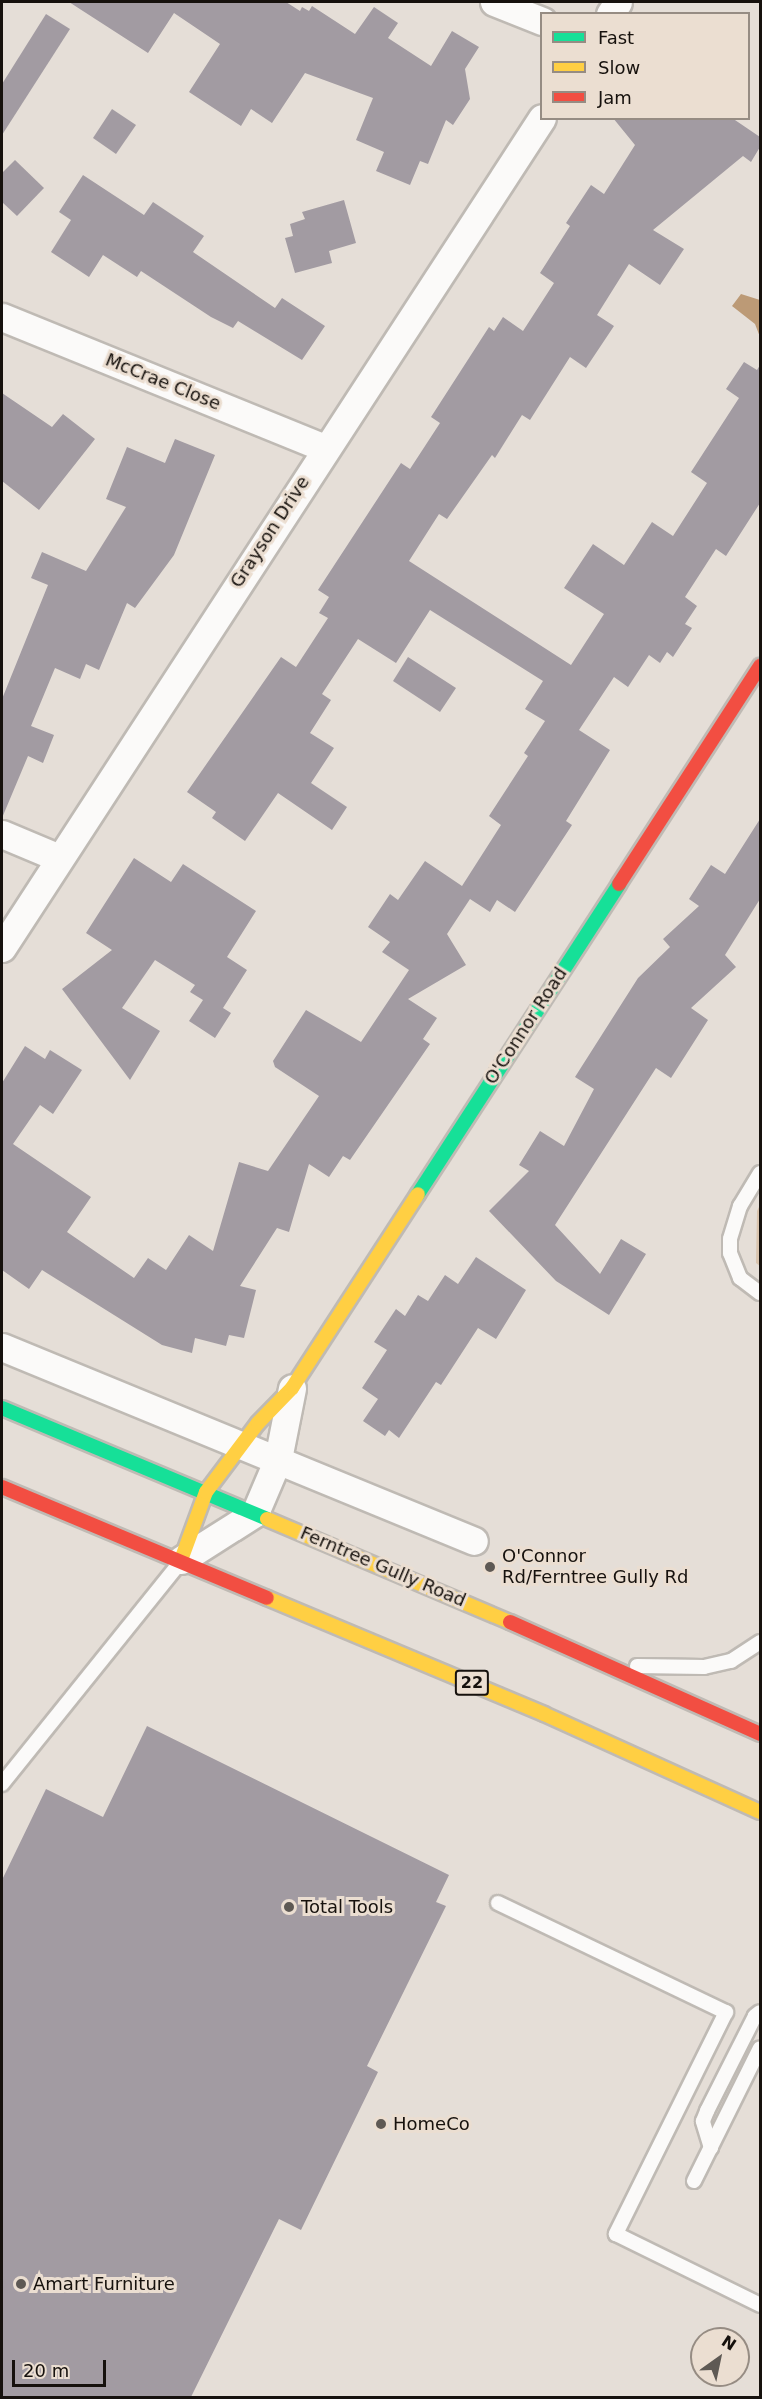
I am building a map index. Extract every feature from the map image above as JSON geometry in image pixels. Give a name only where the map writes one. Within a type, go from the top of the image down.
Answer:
[{"type":"main road","name":"O'Connor Road","points":[[181,1560],[206,1492],[241,1444],[292,1388],[760,666]]},
{"type":"main road","name":"Ferntree Gully Road","points":[[2,1408],[206,1492],[611,1665],[760,1734]]},
{"type":"main road","name":"22","points":[[2,1487],[181,1560],[544,1714],[760,1812]]},
{"type":"street","points":[[494,2],[540,20]]},
{"type":"street","name":"Grayson Drive","points":[[2,948],[324,448],[541,120]]},
{"type":"street","name":"McCrae Close","points":[[2,316],[324,448]]},
{"type":"street","points":[[2,834],[59,858]]},
{"type":"street","points":[[2,1347],[278,1459],[474,1542]]},
{"type":"street","name":"O'Connor Road","points":[[255,1513],[278,1459],[292,1388]]},
{"type":"street","points":[[181,1560],[255,1513]]},
{"type":"lane","points":[[760,1173],[733,1223],[730,1246],[740,1278],[760,1293]]},
{"type":"lane","points":[[2,1784],[181,1560]]},
{"type":"lane","points":[[611,1665],[704,1667],[731,1661],[760,1642]]},
{"type":"lane","points":[[498,1903],[726,2012],[616,2234],[760,2305]]},
{"type":"lane","points":[[711,2148],[703,2121],[706,2111],[755,2016],[760,2012]]},
{"type":"lane","points":[[694,2181],[760,2048]]},
{"type":"shaded area","points":[[741,294],[760,300],[760,337],[755,324],[732,306]]},
{"type":"shaded area","points":[[760,1205],[760,1266],[756,1263],[757,1211]]},
{"type":"building","points":[[69,2],[286,2],[300,11],[302,7],[309,11],[312,6],[355,34],[374,7],[398,23],[388,38],[431,66],[452,31],[479,47],[465,69],[470,99],[453,125],[446,120],[428,164],[420,161],[410,185],[376,171],[384,152],[356,140],[373,98],[305,73],[272,123],[251,109],[241,126],[189,92],[220,44],[174,13],[148,53]]},
{"type":"building","points":[[46,14],[70,29],[2,135],[2,84]]},
{"type":"building","points":[[112,109],[136,125],[116,154],[93,138]]},
{"type":"building","points":[[615,120],[735,120],[760,137],[760,147],[751,162],[743,156],[653,230],[684,249],[660,285],[629,264],[597,315],[614,326],[586,368],[570,357],[530,420],[522,415],[495,458],[492,455],[447,519],[439,514],[409,561],[571,665],[604,614],[564,588],[593,544],[624,565],[652,522],[673,536],[707,483],[691,472],[739,398],[726,389],[744,362],[757,370],[760,365],[760,503],[726,556],[716,549],[685,597],[697,606],[685,624],[692,628],[673,657],[667,652],[660,663],[649,655],[628,687],[614,677],[579,730],[610,750],[566,821],[572,825],[515,912],[497,900],[490,912],[470,899],[447,934],[466,965],[408,999],[437,1018],[423,1039],[430,1044],[350,1160],[343,1156],[329,1177],[309,1164],[289,1232],[277,1228],[240,1286],[256,1290],[244,1338],[229,1335],[226,1346],[195,1338],[192,1353],[162,1345],[42,1270],[29,1289],[2,1270],[2,1083],[25,1046],[45,1059],[50,1050],[82,1070],[53,1114],[40,1105],[13,1144],[91,1197],[67,1232],[134,1278],[148,1258],[166,1270],[189,1235],[213,1251],[239,1162],[268,1171],[319,1096],[275,1067],[273,1061],[306,1010],[361,1042],[409,970],[382,952],[390,942],[368,927],[390,894],[398,900],[425,861],[462,886],[501,825],[489,816],[528,756],[524,753],[545,721],[525,709],[543,681],[430,610],[396,663],[358,639],[322,694],[331,700],[310,733],[334,748],[311,783],[347,807],[332,830],[278,793],[245,841],[212,818],[216,812],[187,792],[281,657],[296,667],[328,618],[319,613],[329,597],[318,590],[401,463],[410,469],[440,423],[431,417],[489,327],[494,331],[503,317],[523,331],[554,283],[540,273],[570,226],[566,223],[591,185],[604,194],[635,145]]},
{"type":"building","points":[[15,160],[44,188],[17,216],[2,202],[2,173]]},
{"type":"building","points":[[83,175],[144,215],[153,202],[204,236],[193,252],[275,308],[282,298],[325,326],[302,360],[238,321],[233,328],[211,317],[141,271],[137,277],[103,255],[89,277],[51,252],[71,220],[59,212]]},
{"type":"building","points":[[344,200],[356,243],[329,251],[332,263],[295,273],[285,238],[293,236],[290,224],[305,219],[302,212]]},
{"type":"building","points":[[2,393],[52,427],[63,414],[95,439],[39,510],[2,481]]},
{"type":"building","points":[[175,439],[215,455],[174,555],[135,608],[127,603],[99,670],[86,664],[80,679],[55,668],[31,726],[54,735],[43,763],[28,756],[2,818],[2,699],[48,585],[31,578],[42,552],[86,571],[126,507],[106,499],[127,447],[165,463]]},
{"type":"building","points":[[408,657],[456,688],[440,712],[393,681]]},
{"type":"building","points":[[760,819],[760,899],[725,955],[736,967],[691,1008],[708,1020],[671,1078],[656,1068],[555,1225],[600,1274],[621,1239],[646,1254],[609,1315],[556,1281],[489,1211],[529,1171],[519,1165],[540,1131],[564,1146],[594,1089],[575,1077],[638,978],[670,947],[663,939],[699,906],[689,899],[711,865],[725,874]]},
{"type":"building","points":[[134,858],[171,882],[183,864],[256,911],[227,957],[247,970],[223,1008],[231,1013],[215,1038],[189,1021],[203,1000],[190,992],[195,985],[155,960],[122,1008],[160,1031],[130,1080],[62,989],[112,950],[86,933]]},
{"type":"building","points":[[476,1257],[526,1290],[496,1339],[478,1328],[441,1385],[436,1382],[399,1438],[389,1430],[385,1436],[363,1421],[378,1399],[362,1388],[387,1350],[374,1342],[396,1309],[405,1316],[418,1295],[428,1301],[445,1275],[458,1284]]},
{"type":"building","points":[[147,1726],[449,1875],[436,1902],[446,1906],[367,2066],[378,2072],[301,2230],[279,2219],[191,2397],[2,2397],[2,1880],[46,1789],[103,1817]]},
{"type":"traffic: fast","points":[[418,1194],[619,884]]},
{"type":"traffic: fast","points":[[2,1408],[267,1519]]},
{"type":"traffic: slow","points":[[181,1560],[206,1492],[258,1423],[292,1388],[418,1194]]},
{"type":"traffic: slow","points":[[267,1519],[510,1622]]},
{"type":"traffic: slow","points":[[267,1598],[544,1714],[760,1812]]},
{"type":"traffic: jam","points":[[619,884],[760,666]]},
{"type":"traffic: jam","points":[[2,1487],[267,1598]]},
{"type":"traffic: jam","points":[[510,1622],[760,1734]]},
{"type":"place","name":"O'Connor Rd/Ferntree Gully Rd","points":[[490,1567]]},
{"type":"place","name":"Total Tools","points":[[289,1907]]},
{"type":"place","name":"HomeCo","points":[[381,2124]]},
{"type":"place","name":"Amart Furniture","points":[[21,2284]]}]
